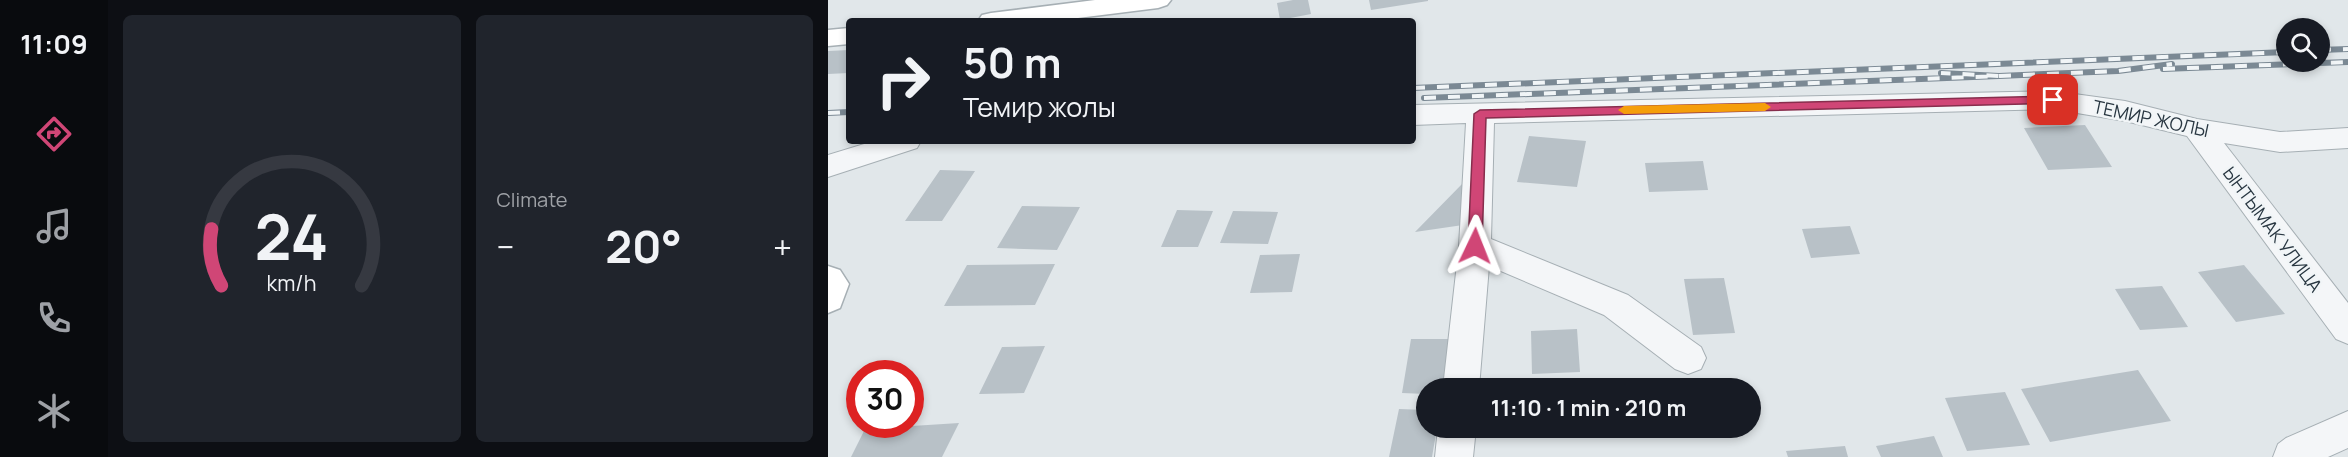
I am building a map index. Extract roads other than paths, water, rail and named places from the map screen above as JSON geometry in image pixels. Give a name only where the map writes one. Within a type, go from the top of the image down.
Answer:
[{"type":"main road","points":[[1008,18],[1084,5],[1158,0]]},
{"type":"main road","points":[[828,38],[846,36]]},
{"type":"main road","points":[[828,280],[832,284],[828,298]]},
{"type":"street","name":"ТЕМИР ЖОЛЫ","points":[[1416,115],[2053,100],[2125,111],[2197,129],[2280,142],[2348,138]]},
{"type":"street","points":[[1462,378],[1475,246],[1480,114]]},
{"type":"street","name":"ЫНТЫМАК УЛИЦА","points":[[2197,129],[2348,329]]},
{"type":"street","points":[[828,166],[898,144]]},
{"type":"street","points":[[1475,246],[1616,305],[1688,358]]},
{"type":"street","points":[[2292,457],[2348,429]]},
{"type":"street","points":[[1454,457],[1456,438]]},
{"type":"railway","points":[[2330,50],[2348,49]]},
{"type":"railway","points":[[1416,88],[2276,52]]},
{"type":"railway","points":[[2163,69],[2348,62]]},
{"type":"railway","points":[[1999,76],[2118,71],[2172,64]]},
{"type":"railway","points":[[1941,73],[1999,76]]},
{"type":"railway","points":[[1424,98],[1999,76]]},
{"type":"railway","points":[[828,113],[846,112]]}]
